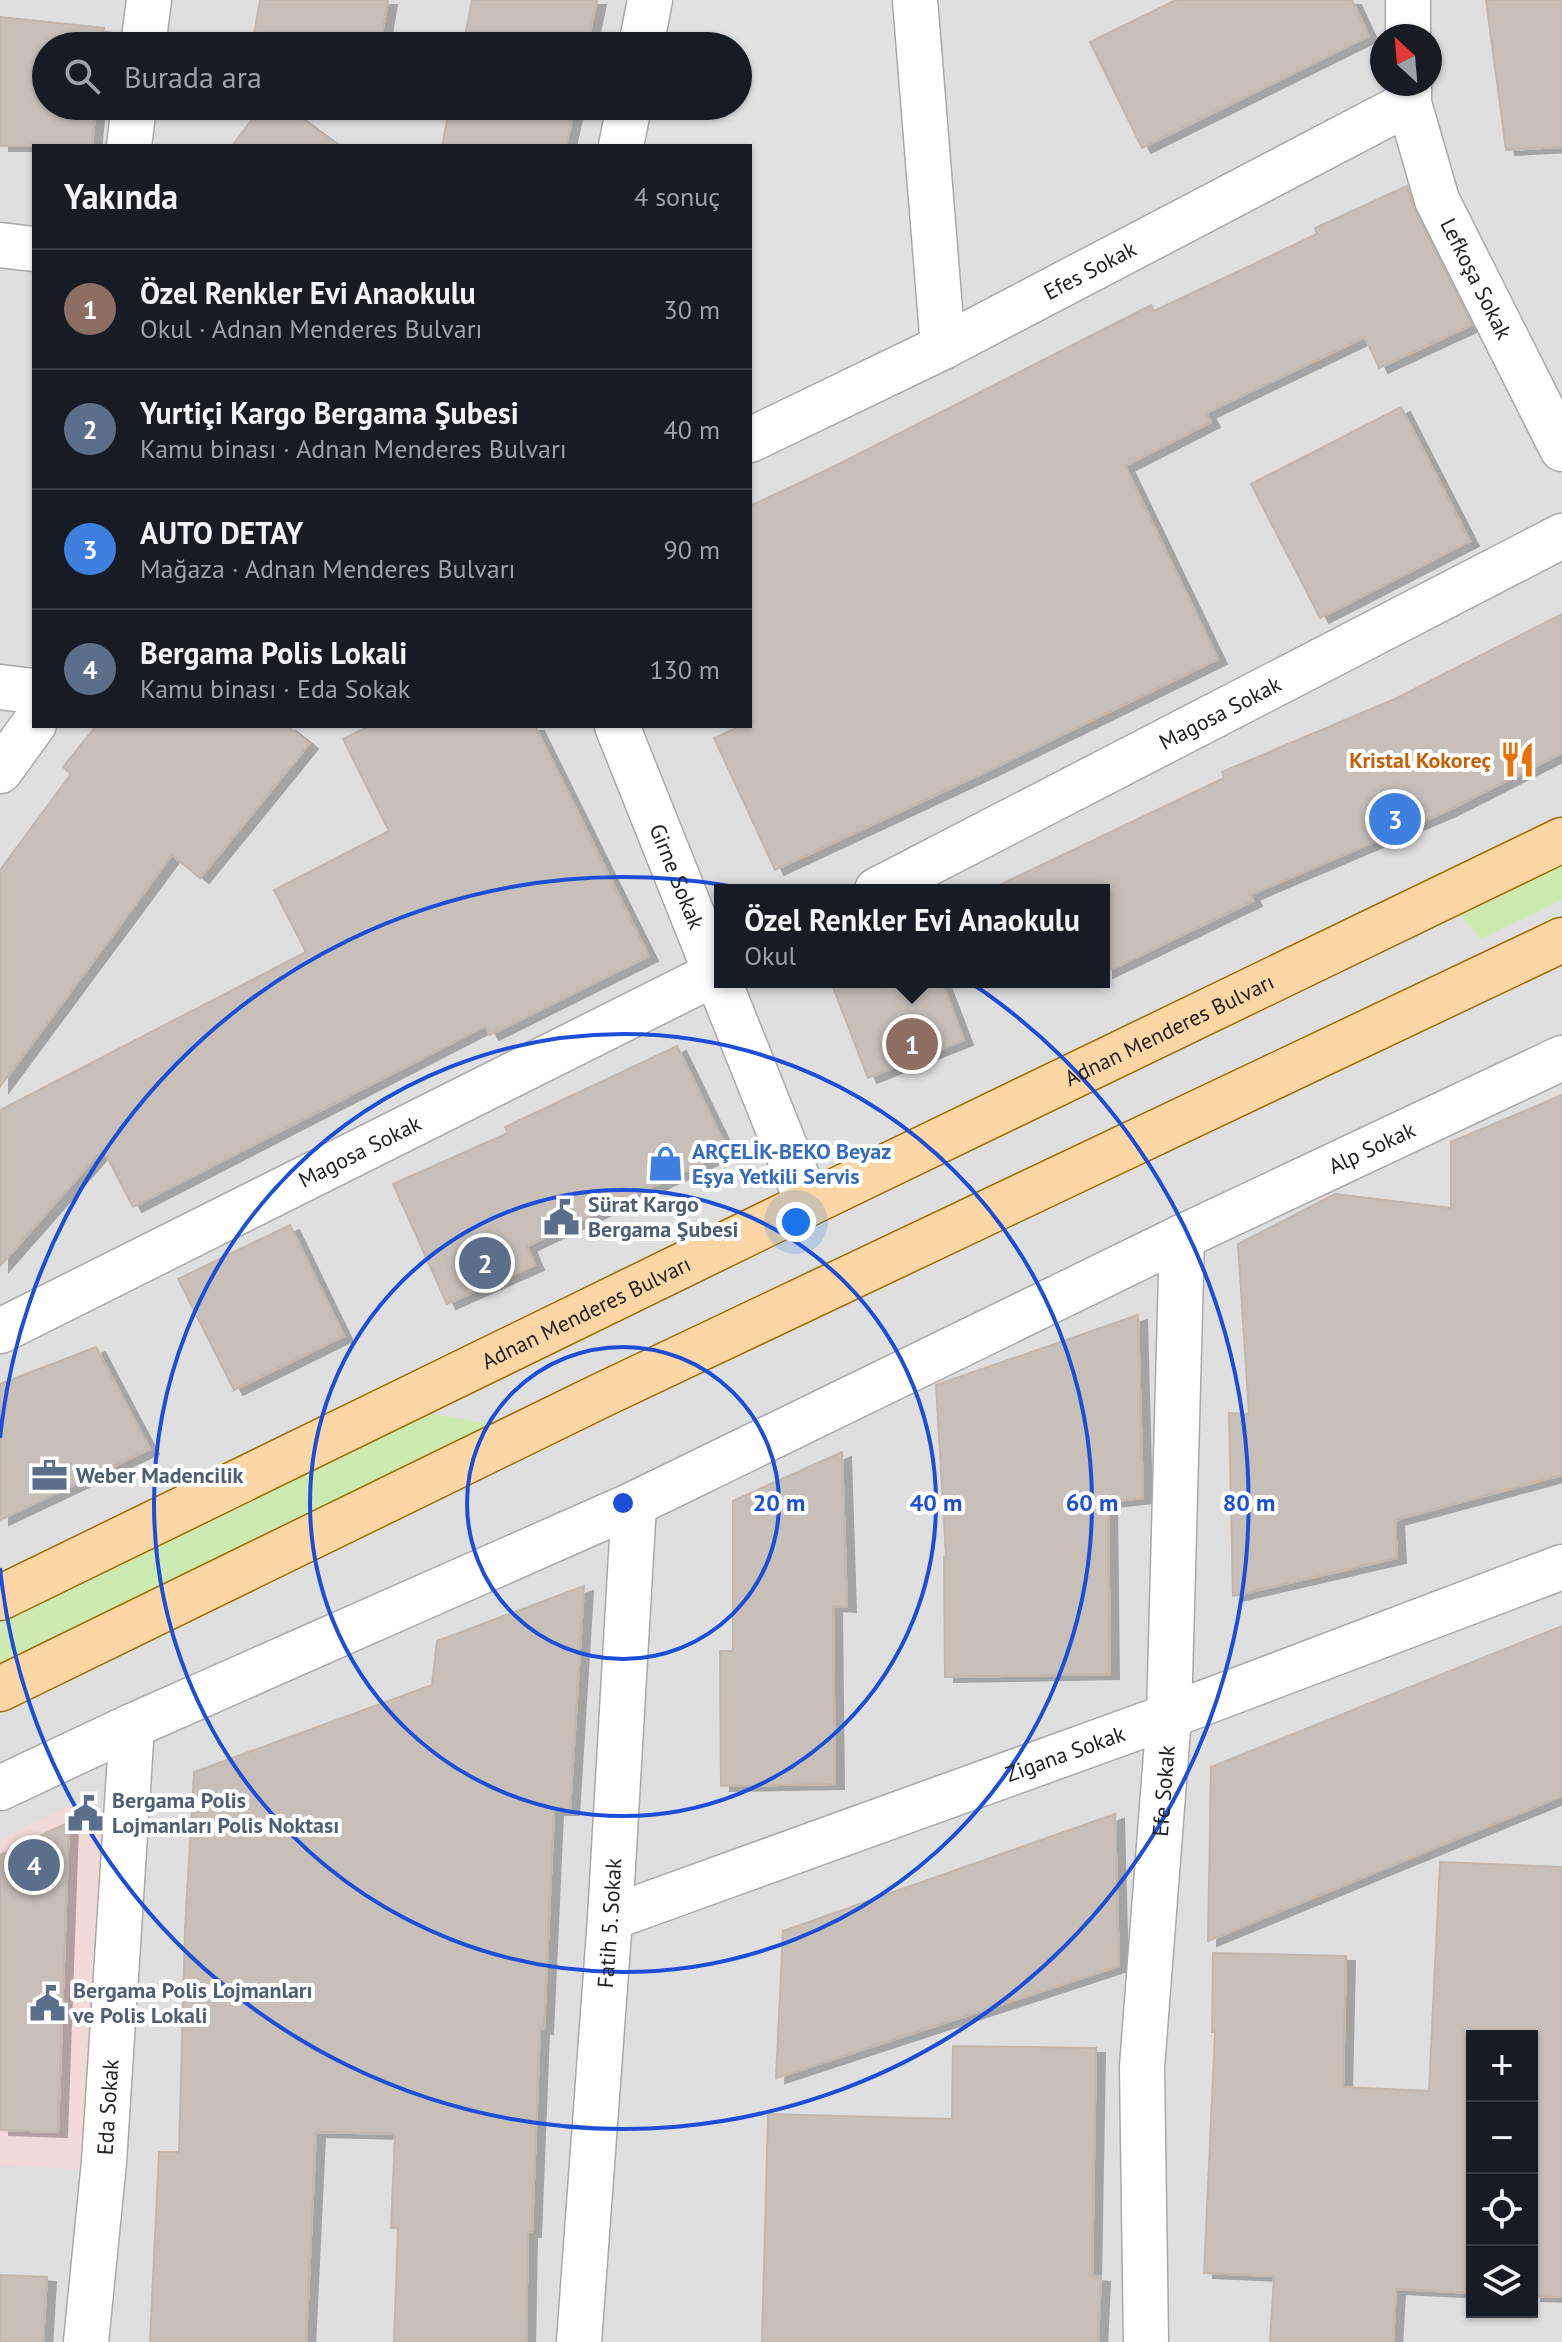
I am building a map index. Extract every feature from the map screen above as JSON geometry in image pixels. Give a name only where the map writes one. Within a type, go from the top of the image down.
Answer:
[{"type":"main road","name":"Adnan Menderes Bulvarı","points":[[0,1598],[1562,840]]},
{"type":"main road","points":[[0,1689],[602,1395],[1562,940]]},
{"type":"street","points":[[145,32],[149,0]]},
{"type":"street","points":[[644,32],[650,0]]},
{"type":"street","points":[[915,0],[943,347]]},
{"type":"street","points":[[1408,0],[1408,24]]},
{"type":"street","name":"Efes Sokak","points":[[752,439],[943,347],[1405,96]]},
{"type":"street","name":"Lefkoşa Sokak","points":[[1410,96],[1437,200],[1562,449]]},
{"type":"street","points":[[129,144],[132,120]]},
{"type":"street","points":[[621,144],[626,120]]},
{"type":"street","points":[[0,245],[32,249]]},
{"type":"street","name":"Magosa Sokak","points":[[889,884],[1562,536]]},
{"type":"street","points":[[0,687],[32,691]]},
{"type":"street","points":[[0,771],[32,727]]},
{"type":"street","name":"Girne Sokak","points":[[618,728],[714,962]]},
{"type":"street","name":"Magosa Sokak","points":[[0,1331],[714,974]]},
{"type":"street","name":"Girne Sokak","points":[[724,988],[808,1204]]},
{"type":"street","name":"Alp Sokak","points":[[0,1788],[132,1726],[634,1504],[1182,1237],[1562,1058]]},
{"type":"street","name":"Efe Sokak","points":[[1146,2342],[1142,2067],[1169,1716],[1182,1237]]},
{"type":"street","name":"Fatih 5. Sokak","points":[[579,2342],[610,1918],[634,1504]]},
{"type":"street","name":"Zigana Sokak","points":[[610,1918],[1169,1716],[1562,1567]]},
{"type":"street","name":"Eda Sokak","points":[[86,2342],[104,2162],[132,1726]]},
{"type":"shaded area","points":[[0,0],[1562,0],[1562,2342],[0,2342]]},
{"type":"shaded area","points":[[650,0],[915,0],[943,347],[752,439],[752,144],[621,144],[626,120],[752,120],[752,32],[644,32]]},
{"type":"shaded area","name":"Bergama Polis Lojmanları ve Polis Lokali","points":[[91,1795],[103,1821],[85,2169],[0,2166],[0,1840]]},
{"type":"green space","points":[[1562,864],[1562,900],[1481,939],[1461,915]]},
{"type":"green space","points":[[432,1414],[494,1424],[0,1667],[0,1623]]},
{"type":"building","points":[[260,0],[388,0],[382,32],[254,32]]},
{"type":"building","points":[[472,0],[597,0],[590,32],[466,32]]},
{"type":"building","points":[[1176,0],[1352,0],[1369,36],[1142,148],[1090,42]]},
{"type":"building","points":[[1486,0],[1562,0],[1562,147],[1506,150]]},
{"type":"building","points":[[0,17],[104,28],[104,32],[32,32],[32,120],[95,120],[92,144],[0,146]]},
{"type":"building","points":[[252,120],[303,120],[335,144],[234,144]]},
{"type":"building","points":[[447,120],[572,120],[566,144],[442,144]]},
{"type":"building","points":[[1407,186],[1415,211],[1472,325],[1379,368],[1365,337],[1206,413],[1211,422],[1125,466],[1218,659],[775,870],[714,738],[736,728],[752,728],[752,505],[1151,305],[1154,311],[1317,234],[1315,228]]},
{"type":"building","points":[[1401,407],[1470,541],[1320,618],[1251,484]]},
{"type":"building","points":[[1562,614],[1562,753],[1447,811],[1250,895],[1253,901],[1110,970],[1110,884],[1002,884],[1224,778],[1222,772],[1397,698]]},
{"type":"building","points":[[94,728],[289,728],[309,744],[200,878],[172,855],[0,1087],[0,870],[71,774],[63,767]]},
{"type":"building","points":[[365,728],[536,728],[649,956],[490,1035],[485,1026],[133,1207],[103,1149],[0,1266],[0,1110],[306,952],[274,890],[389,831],[343,739]]},
{"type":"building","points":[[833,988],[944,988],[964,1040],[868,1078]]},
{"type":"building","points":[[677,1046],[728,1151],[527,1246],[535,1265],[447,1304],[393,1184],[508,1133],[505,1127]]},
{"type":"building","points":[[1562,1095],[1562,1475],[1395,1520],[1397,1558],[1233,1596],[1229,1413],[1249,1414],[1238,1244],[1335,1194],[1451,1208],[1451,1142]]},
{"type":"building","points":[[290,1225],[344,1336],[234,1390],[178,1279]]},
{"type":"building","points":[[1138,1315],[1143,1498],[1108,1502],[1110,1674],[945,1677],[946,1556],[936,1385]]},
{"type":"building","points":[[96,1347],[150,1449],[0,1520],[0,1384]]},
{"type":"building","points":[[842,1452],[847,1607],[833,1606],[835,1784],[721,1786],[720,1651],[733,1651],[733,1501]]},
{"type":"building","points":[[584,1586],[570,1810],[554,1810],[544,2029],[540,2028],[532,2232],[528,2232],[526,2342],[394,2342],[398,2228],[391,2228],[395,2134],[316,2132],[306,2342],[150,2342],[159,2152],[179,2152],[185,1929],[194,1772],[432,1685],[437,1641]]},
{"type":"building","points":[[1562,1626],[1562,1796],[1208,1941],[1211,1767]]},
{"type":"building","points":[[1115,1814],[1119,1966],[776,2078],[783,1931]]},
{"type":"building","points":[[69,1822],[58,2132],[0,2130],[0,1855]]},
{"type":"building","points":[[1440,1862],[1562,1867],[1562,2297],[1538,2296],[1538,2030],[1466,2030],[1466,2293],[1396,2289],[1393,2342],[1270,2342],[1274,2276],[1204,2273],[1215,2032],[1212,2032],[1213,1953],[1346,1956],[1343,2087],[1429,2091]]},
{"type":"building","points":[[953,2046],[1096,2048],[1092,2276],[1101,2277],[1098,2342],[762,2342],[768,2114],[952,2119]]},
{"type":"building","points":[[0,2275],[47,2277],[43,2342],[0,2342]]},
{"type":"place","name":"Kristal Kokoreç","points":[[1517,760]]},
{"type":"place","name":"AUTO DETAY","points":[[1395,819]]},
{"type":"place","name":"Özel Renkler Evi Anaokulu","points":[[912,1044]]},
{"type":"place","name":"ARÇELİK-BEKO Beyaz Eşya Yetkili Servis","points":[[666,1164]]},
{"type":"place","name":"Sürat Kargo Bergama Şubesi","points":[[562,1217]]},
{"type":"place","name":"Yurtiçi Kargo Bergama Şubesi","points":[[485,1263]]},
{"type":"place","name":"Weber Madencilik","points":[[50,1475]]},
{"type":"place","name":"Bergama Polis Lojmanları Polis Noktası","points":[[86,1813]]},
{"type":"place","name":"Bergama Polis Lokali","points":[[34,1865]]},
{"type":"place","name":"Bergama Polis Lojmanları ve Polis Lokali","points":[[47,2003]]}]
